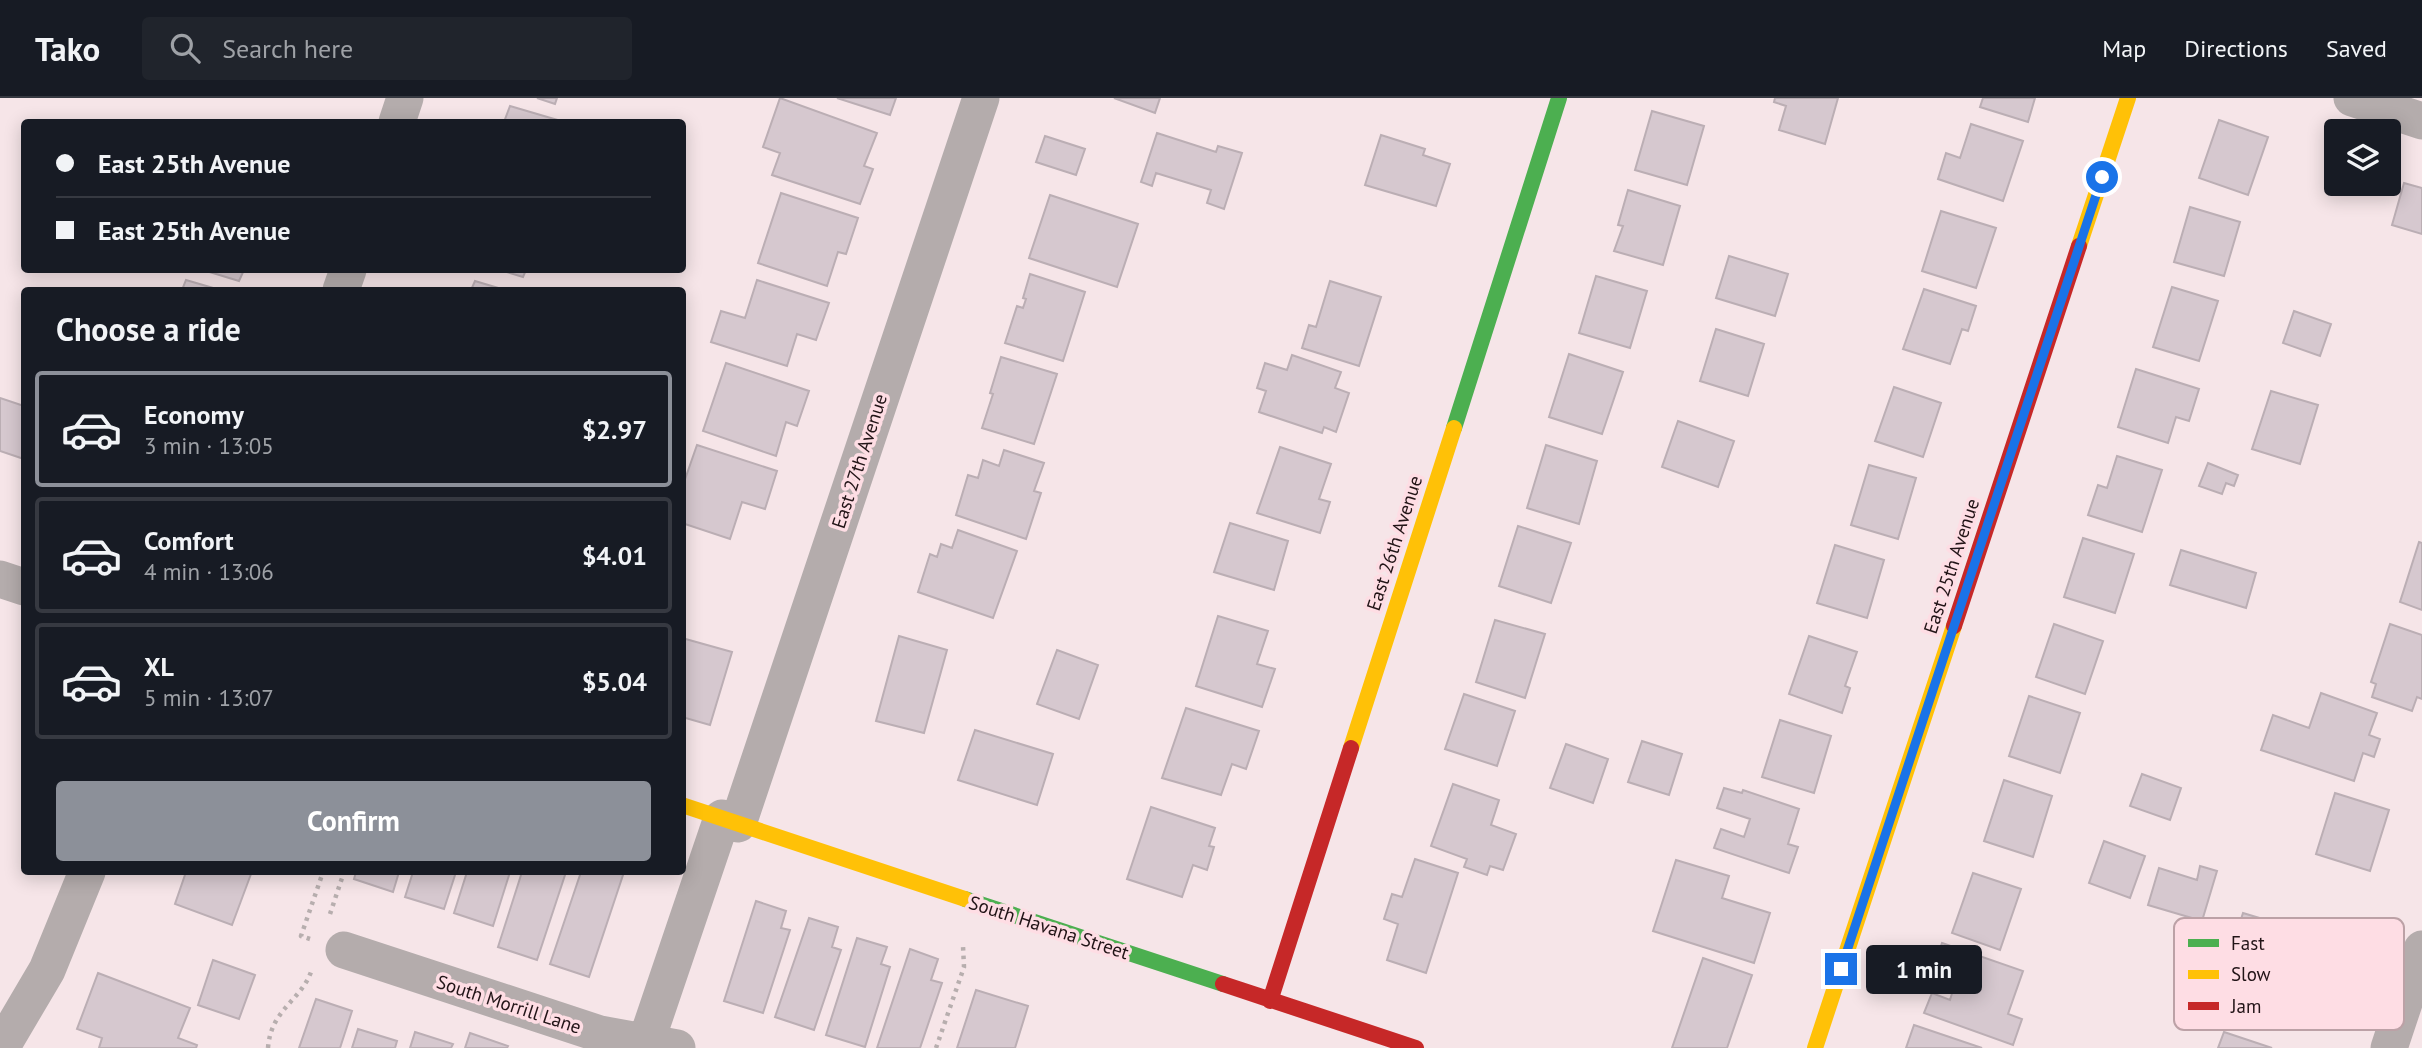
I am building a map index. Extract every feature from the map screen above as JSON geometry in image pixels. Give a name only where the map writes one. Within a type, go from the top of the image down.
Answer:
[{"type":"street","points":[[398,119],[405,98]]},
{"type":"street","name":"East 27th Avenue","points":[[656,1046],[730,821],[981,98]]},
{"type":"street","name":"East 26th Avenue","points":[[1270,1001],[1559,98]]},
{"type":"street","name":"East 25th Avenue","points":[[1815,1048],[2128,98]]},
{"type":"street","points":[[2352,98],[2422,121]]},
{"type":"street","points":[[0,579],[21,586]]},
{"type":"street","name":"South Havana Street","points":[[686,806],[1416,1048]]},
{"type":"street","points":[[1,1048],[47,970],[86,875]]},
{"type":"street","name":"South Morrill Lane","points":[[333,946],[600,1034],[656,1046]]},
{"type":"street","points":[[2404,1003],[2422,949]]},
{"type":"street","points":[[2389,1048],[2395,1030]]},
{"type":"path","points":[[322,875],[302,936],[333,946]]},
{"type":"path","points":[[936,1048],[964,967],[963,946]]},
{"type":"building","points":[[537,98],[557,98],[555,104]]},
{"type":"building","points":[[780,98],[877,133],[864,166],[873,169],[860,204],[772,175],[780,153],[763,147]]},
{"type":"building","points":[[837,98],[896,98],[890,115]]},
{"type":"building","points":[[1114,98],[1160,98],[1155,113]]},
{"type":"building","points":[[1775,98],[1838,98],[1825,144],[1779,130],[1786,106],[1774,102]]},
{"type":"building","points":[[1983,98],[2035,98],[2028,122],[1980,107]]},
{"type":"building","points":[[510,106],[554,119],[505,119]]},
{"type":"building","points":[[1652,111],[1704,126],[1687,185],[1635,170]]},
{"type":"building","points":[[2219,120],[2268,137],[2248,195],[2199,178]]},
{"type":"building","points":[[1971,124],[2023,141],[2003,201],[1938,179],[1946,153],[1960,158]]},
{"type":"building","points":[[1157,133],[1216,152],[1218,146],[1242,153],[1224,209],[1207,203],[1211,190],[1156,173],[1152,186],[1141,182]]},
{"type":"building","points":[[1381,135],[1425,149],[1423,155],[1450,164],[1436,206],[1365,185]]},
{"type":"building","points":[[1045,136],[1085,149],[1076,175],[1036,162]]},
{"type":"building","points":[[2404,183],[2422,188],[2422,234],[2392,225]]},
{"type":"building","points":[[1628,190],[1680,206],[1663,265],[1614,251],[1623,226],[1618,225]]},
{"type":"building","points":[[781,193],[858,218],[846,254],[838,252],[827,286],[758,263]]},
{"type":"building","points":[[1050,195],[1138,224],[1117,287],[1029,258]]},
{"type":"building","points":[[2190,207],[2240,222],[2224,276],[2174,262]]},
{"type":"building","points":[[1941,211],[1996,228],[1976,288],[1922,271]]},
{"type":"building","points":[[1729,256],[1788,274],[1775,316],[1716,298]]},
{"type":"building","points":[[213,273],[243,273],[239,281]]},
{"type":"building","points":[[1030,274],[1085,292],[1063,361],[1005,343],[1017,306],[1023,308]]},
{"type":"building","points":[[1596,276],[1647,291],[1630,348],[1579,333]]},
{"type":"building","points":[[186,280],[210,287],[183,287]]},
{"type":"building","points":[[757,280],[829,303],[816,340],[797,334],[787,366],[711,342],[721,311],[745,318]]},
{"type":"building","points":[[475,281],[495,287],[472,287]]},
{"type":"building","points":[[1330,281],[1381,297],[1359,366],[1302,348],[1309,325],[1316,327]]},
{"type":"building","points":[[2172,287],[2218,301],[2199,361],[2153,347]]},
{"type":"building","points":[[1924,289],[1976,306],[1968,331],[1962,329],[1950,364],[1903,349]]},
{"type":"building","points":[[2294,311],[2331,324],[2320,356],[2283,343]]},
{"type":"building","points":[[1716,329],[1764,344],[1748,396],[1700,381]]},
{"type":"building","points":[[1569,354],[1623,372],[1602,434],[1549,417]]},
{"type":"building","points":[[1292,355],[1341,372],[1335,388],[1349,393],[1336,432],[1324,427],[1322,433],[1259,412],[1266,391],[1257,388],[1265,363],[1287,370]]},
{"type":"building","points":[[1001,357],[1057,374],[1034,444],[982,428]]},
{"type":"building","points":[[726,363],[809,391],[797,426],[786,422],[776,456],[703,431]]},
{"type":"building","points":[[2136,369],[2199,389],[2189,421],[2176,417],[2168,443],[2118,427]]},
{"type":"building","points":[[1894,387],[1941,403],[1923,457],[1875,441]]},
{"type":"building","points":[[2271,391],[2318,405],[2300,464],[2252,449]]},
{"type":"building","points":[[0,398],[21,405],[21,458],[0,451]]},
{"type":"building","points":[[1678,421],[1734,441],[1718,487],[1662,467]]},
{"type":"building","points":[[697,445],[777,471],[765,509],[742,502],[730,539],[686,524],[686,477]]},
{"type":"building","points":[[1546,445],[1597,461],[1579,524],[1527,508]]},
{"type":"building","points":[[1280,447],[1331,464],[1319,499],[1330,502],[1320,533],[1257,513]]},
{"type":"building","points":[[1004,450],[1044,463],[1034,491],[1041,493],[1026,539],[956,515],[968,475],[978,478],[983,460],[999,466]]},
{"type":"building","points":[[2117,456],[2162,470],[2142,532],[2088,515],[2098,485],[2107,488]]},
{"type":"building","points":[[2208,463],[2238,475],[2234,486],[2226,483],[2222,494],[2199,486]]},
{"type":"building","points":[[1869,465],[1916,478],[1898,539],[1851,525]]},
{"type":"building","points":[[1230,523],[1288,541],[1274,590],[1214,572]]},
{"type":"building","points":[[1518,526],[1571,543],[1551,603],[1499,586]]},
{"type":"building","points":[[958,530],[1017,551],[993,618],[918,592],[930,554],[937,557],[941,544],[952,548]]},
{"type":"building","points":[[2083,538],[2134,554],[2115,613],[2064,597]]},
{"type":"building","points":[[2419,542],[2422,543],[2422,610],[2400,602]]},
{"type":"building","points":[[1835,545],[1884,560],[1867,618],[1817,603]]},
{"type":"building","points":[[2181,550],[2256,573],[2246,608],[2170,585]]},
{"type":"building","points":[[1218,616],[1268,631],[1257,664],[1275,669],[1262,707],[1196,686]]},
{"type":"building","points":[[1495,620],[1545,634],[1525,698],[1476,682]]},
{"type":"building","points":[[2054,624],[2103,641],[2085,694],[2036,677]]},
{"type":"building","points":[[2390,624],[2422,635],[2422,699],[2417,697],[2412,711],[2372,697],[2376,684],[2371,682]]},
{"type":"building","points":[[899,636],[947,650],[924,733],[876,721]]},
{"type":"building","points":[[1809,636],[1857,652],[1845,686],[1850,688],[1842,713],[1789,694]]},
{"type":"building","points":[[686,639],[732,652],[710,725],[686,718]]},
{"type":"building","points":[[1057,650],[1098,665],[1079,719],[1037,704]]},
{"type":"building","points":[[2321,693],[2377,713],[2369,735],[2380,739],[2374,757],[2363,753],[2354,781],[2261,750],[2273,715],[2309,728]]},
{"type":"building","points":[[1464,694],[1515,711],[1497,766],[1445,749]]},
{"type":"building","points":[[2029,696],[2080,713],[2060,773],[2009,756]]},
{"type":"building","points":[[1186,708],[1259,731],[1246,769],[1232,764],[1221,795],[1162,778]]},
{"type":"building","points":[[1780,720],[1831,736],[1814,793],[1762,777]]},
{"type":"building","points":[[975,730],[1053,754],[1037,805],[958,780]]},
{"type":"building","points":[[1642,741],[1682,754],[1669,795],[1628,782]]},
{"type":"building","points":[[1566,744],[1608,759],[1593,803],[1550,788]]},
{"type":"building","points":[[2142,774],[2181,788],[2170,820],[2130,806]]},
{"type":"building","points":[[2004,780],[2052,796],[2033,857],[1984,841]]},
{"type":"building","points":[[1453,784],[1499,800],[1491,825],[1516,834],[1503,870],[1490,866],[1487,875],[1464,867],[1467,859],[1431,846]]},
{"type":"building","points":[[1724,788],[1742,793],[1743,790],[1799,809],[1788,844],[1798,847],[1789,873],[1714,848],[1721,829],[1744,837],[1750,819],[1717,808]]},
{"type":"building","points":[[2335,793],[2389,810],[2370,871],[2316,854]]},
{"type":"building","points":[[1151,807],[1215,828],[1209,846],[1214,847],[1207,870],[1193,865],[1182,897],[1127,879]]},
{"type":"building","points":[[2104,841],[2145,856],[2130,898],[2089,883]]},
{"type":"building","points":[[1415,859],[1458,873],[1426,973],[1387,960],[1398,924],[1384,919],[1392,894],[1402,897]]},
{"type":"building","points":[[1676,860],[1729,876],[1722,898],[1770,913],[1754,963],[1653,931]]},
{"type":"building","points":[[2200,866],[2217,871],[2203,918],[2192,918],[2148,905],[2159,868],[2197,880]]},
{"type":"building","points":[[1973,873],[2021,889],[2000,950],[1952,933]]},
{"type":"building","points":[[185,875],[251,875],[232,925],[175,904]]},
{"type":"building","points":[[355,875],[398,875],[393,892],[354,879]]},
{"type":"building","points":[[412,875],[455,875],[444,909],[405,897]]},
{"type":"building","points":[[466,875],[509,875],[493,926],[454,913]]},
{"type":"building","points":[[521,875],[565,875],[537,960],[498,947]]},
{"type":"building","points":[[580,875],[623,875],[589,977],[550,964]]},
{"type":"building","points":[[756,901],[786,911],[781,928],[790,930],[763,1013],[724,1001]]},
{"type":"building","points":[[2243,913],[2260,918],[2241,918]]},
{"type":"building","points":[[809,918],[838,927],[832,947],[841,950],[814,1030],[775,1017]]},
{"type":"building","points":[[857,938],[887,947],[881,964],[890,967],[865,1047],[826,1035]]},
{"type":"building","points":[[1942,943],[2023,971],[2008,1014],[2022,1019],[2013,1045],[1924,1013],[1932,993],[1950,1000],[1953,990],[1928,982]]},
{"type":"building","points":[[910,949],[938,959],[931,980],[942,983],[920,1048],[877,1048]]},
{"type":"building","points":[[1703,958],[1752,975],[1727,1048],[1672,1048]]},
{"type":"building","points":[[213,960],[255,975],[239,1019],[198,1005]]},
{"type":"building","points":[[98,973],[190,1008],[178,1038],[197,1045],[196,1048],[99,1048],[102,1038],[77,1029]]},
{"type":"building","points":[[976,990],[1028,1006],[1015,1048],[957,1048]]},
{"type":"building","points":[[316,999],[352,1011],[340,1048],[299,1048]]},
{"type":"building","points":[[1914,1025],[1982,1048],[1906,1048]]},
{"type":"building","points":[[358,1029],[397,1041],[395,1048],[352,1048]]},
{"type":"building","points":[[415,1032],[453,1044],[451,1048],[410,1048]]},
{"type":"building","points":[[2224,1032],[2272,1048],[2218,1048]]},
{"type":"building","points":[[470,1033],[508,1046],[465,1048]]},
{"type":"traffic: fast","points":[[1454,428],[1559,98]]},
{"type":"traffic: fast","points":[[965,899],[1223,984]]},
{"type":"traffic: slow","points":[[2079,246],[2128,98]]},
{"type":"traffic: slow","points":[[1351,748],[1454,428]]},
{"type":"traffic: slow","points":[[1815,1048],[1954,626]]},
{"type":"traffic: slow","points":[[686,806],[965,899]]},
{"type":"traffic: jam","points":[[1954,626],[2079,246]]},
{"type":"traffic: jam","points":[[1270,1001],[1351,748]]},
{"type":"traffic: jam","points":[[1223,984],[1416,1048]]},
{"type":"route","points":[[1841,969],[2102,177]]}]
